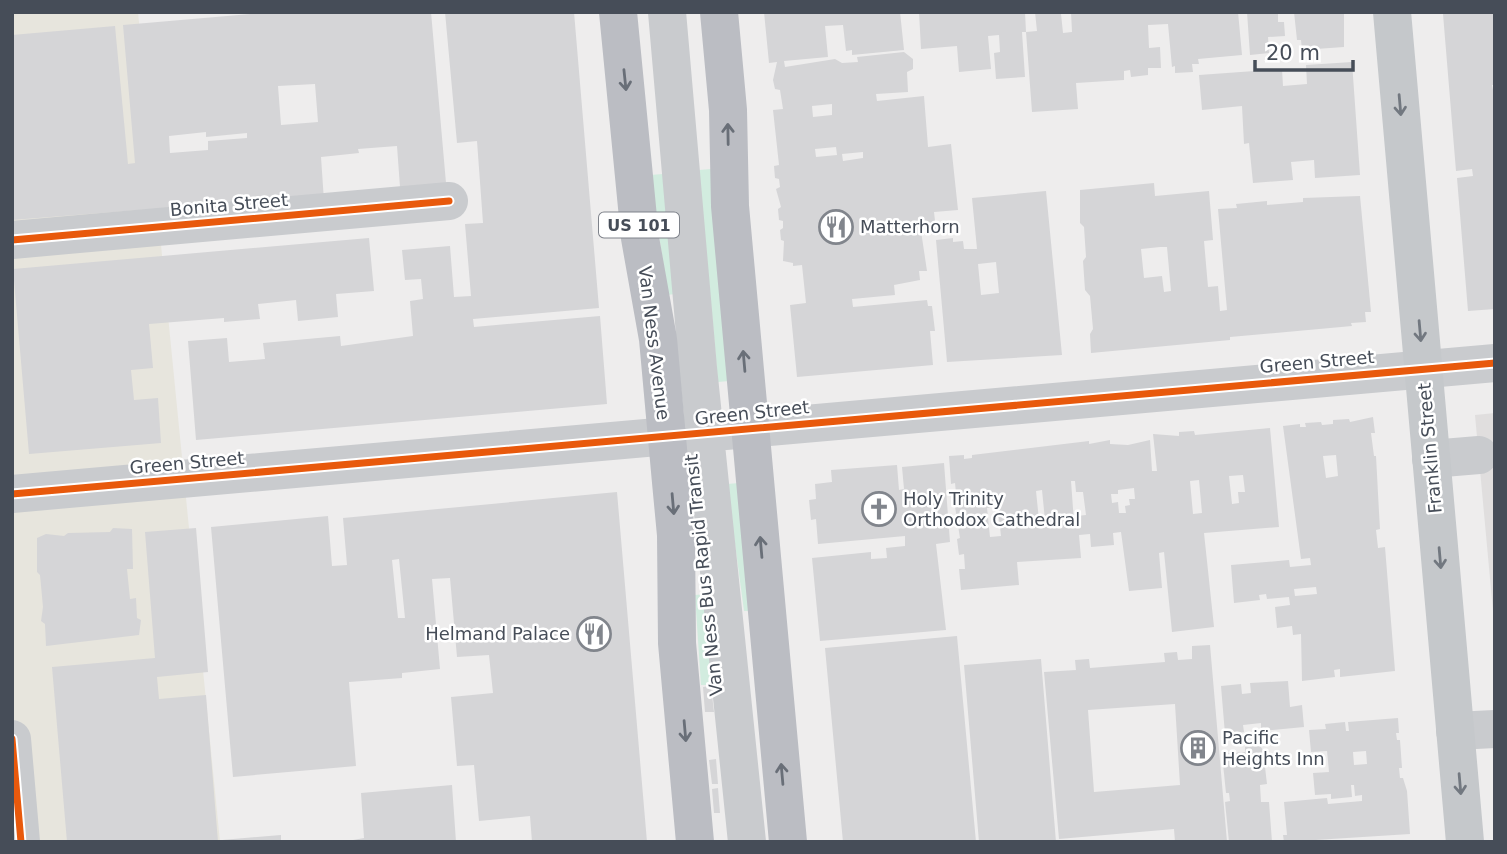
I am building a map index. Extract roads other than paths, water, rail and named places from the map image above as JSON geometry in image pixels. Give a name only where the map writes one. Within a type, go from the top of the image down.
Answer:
[{"type":"highway","name":"Van Ness Avenue","points":[[618,12],[640,238],[657,339],[676,535],[677,643],[695,842]]},
{"type":"highway","points":[[719,12],[728,110],[730,206],[788,842]]},
{"type":"main road","name":"Franklin Street","points":[[1392,12],[1465,842]]},
{"type":"street","name":"Van Ness Bus Rapid Transit","points":[[667,12],[705,434],[747,842]]},
{"type":"street","name":"Bonita Street","points":[[12,240],[449,201]]},
{"type":"street","name":"Green Street","points":[[12,494],[1495,363]]},
{"type":"street","points":[[1431,459],[1479,455]]},
{"type":"street","points":[[1455,732],[1495,729]]},
{"type":"street","points":[[12,739],[21,842]]},
{"type":"place","name":"Matterhorn","points":[[836,227]]},
{"type":"place","name":"Holy Trinity Orthodox Cathedral","points":[[879,509]]},
{"type":"place","name":"Helmand Palace","points":[[594,634]]},
{"type":"place","name":"Pacific Heights Inn","points":[[1198,748]]}]
